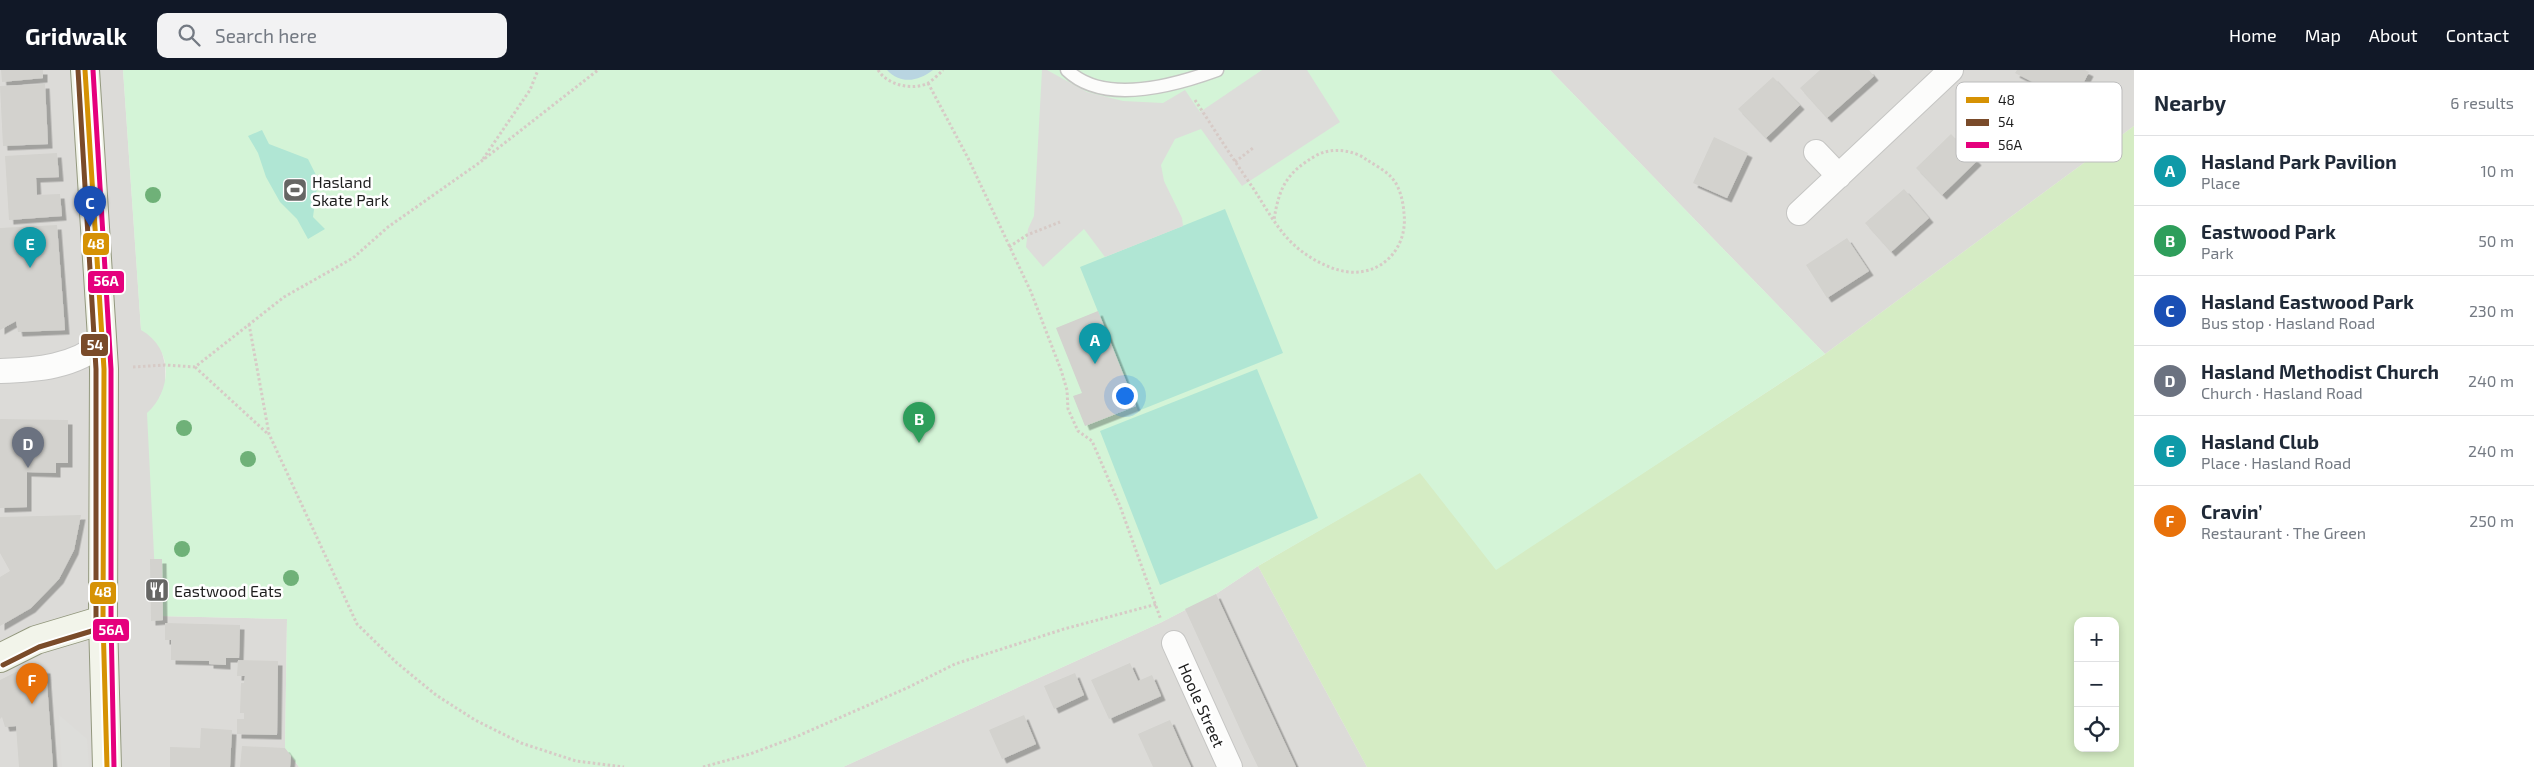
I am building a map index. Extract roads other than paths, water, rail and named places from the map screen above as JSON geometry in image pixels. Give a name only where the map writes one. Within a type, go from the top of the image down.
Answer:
[{"type":"main road","points":[[85,70],[104,369],[103,620],[107,767]]},
{"type":"main road","points":[[0,658],[36,640],[103,620]]},
{"type":"street","points":[[1799,213],[1951,70]]},
{"type":"street","points":[[1816,152],[1839,176]]},
{"type":"street","points":[[0,371],[54,366],[89,354],[103,342]]},
{"type":"street","name":"Hoole Street","points":[[1174,643],[1230,767]]},
{"type":"lane","points":[[1067,70],[1087,82],[1114,90],[1147,89],[1183,82],[1217,70]]},
{"type":"water","points":[[887,70],[933,70],[922,77],[910,80],[898,78]]},
{"type":"place","name":"Hasland Skate Park","points":[[295,190]]},
{"type":"place","name":"Hasland Eastwood Park","points":[[90,227]]},
{"type":"place","name":"Hasland Club","points":[[30,268]]},
{"type":"place","name":"Hasland Park Pavilion","points":[[1095,364]]},
{"type":"place","name":"Eastwood Park","points":[[919,443]]},
{"type":"place","name":"Hasland Methodist Church","points":[[28,468]]},
{"type":"place","name":"Eastwood Eats","points":[[157,590]]},
{"type":"place","name":"Cravin’","points":[[32,704]]}]
